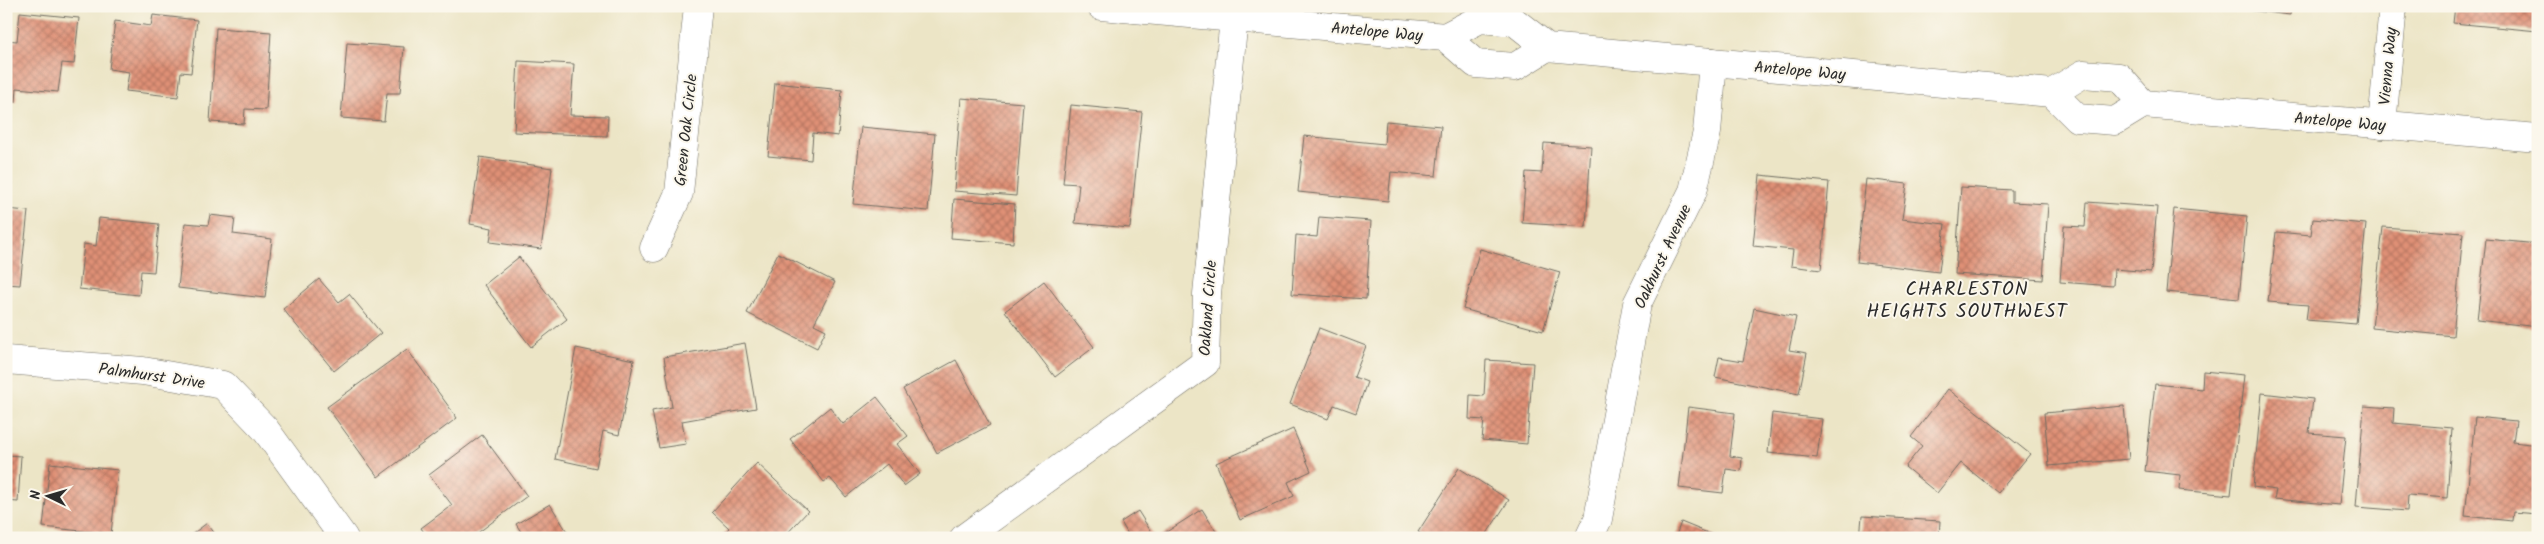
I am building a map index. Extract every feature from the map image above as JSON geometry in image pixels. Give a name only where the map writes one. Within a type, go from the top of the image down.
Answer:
[{"type":"street","name":"Green Oak Circle","points":[[654,248],[679,193],[698,6]]},
{"type":"street","name":"Antelope Way","points":[[1101,6],[1445,37],[1480,19],[1515,22],[1547,47],[2052,93]]},
{"type":"street","name":"Vienna Way","points":[[2382,125],[2393,6]]},
{"type":"street","name":"Oakland Circle","points":[[964,538],[1205,363],[1207,294],[1234,18]]},
{"type":"street","name":"Antelope Way","points":[[1445,37],[1476,64],[1515,67],[1547,47]]},
{"type":"street","name":"Oakhurst Avenue","points":[[1589,538],[1598,520],[1637,304],[1692,191],[1707,132],[1713,62]]},
{"type":"street","points":[[2083,74],[2119,77],[2143,104],[2115,121],[2077,118],[2052,93],[2083,74]]},
{"type":"street","name":"Antelope Way","points":[[2143,104],[2538,138]]},
{"type":"street","name":"Palmhurst Drive","points":[[6,360],[143,371],[223,385],[265,429],[344,538]]},
{"type":"building","points":[[2209,6],[2229,6],[2229,9]]},
{"type":"building","points":[[2247,6],[2291,6],[2290,15],[2247,10]]},
{"type":"building","points":[[2455,6],[2538,6],[2538,31],[2453,23]]},
{"type":"building","points":[[20,12],[79,18],[74,64],[62,63],[58,92],[17,88],[16,102],[6,100],[6,40],[17,41]]},
{"type":"building","points":[[153,15],[197,20],[191,73],[181,72],[178,97],[126,91],[129,72],[109,69],[115,21],[151,26]]},
{"type":"building","points":[[216,28],[271,32],[266,110],[245,109],[244,124],[210,122]]},
{"type":"building","points":[[347,43],[404,47],[400,93],[387,93],[384,121],[341,118]]},
{"type":"building","points":[[518,61],[574,64],[570,115],[608,116],[607,136],[514,132]]},
{"type":"building","points":[[775,83],[842,90],[838,136],[813,133],[811,160],[768,156]]},
{"type":"building","points":[[961,98],[1023,103],[1016,196],[954,191]]},
{"type":"building","points":[[1071,105],[1142,112],[1130,228],[1075,223],[1079,184],[1063,183]]},
{"type":"building","points":[[1386,121],[1441,126],[1436,176],[1391,172],[1388,201],[1298,192],[1304,136],[1384,144]]},
{"type":"building","points":[[861,127],[935,134],[928,211],[853,204]]},
{"type":"building","points":[[1544,143],[1591,146],[1586,227],[1522,223],[1526,172],[1542,173]]},
{"type":"building","points":[[480,157],[552,168],[541,249],[490,242],[492,228],[470,224]]},
{"type":"building","points":[[1760,175],[1829,182],[1821,270],[1791,266],[1793,250],[1753,246]]},
{"type":"building","points":[[1866,179],[1907,184],[1902,219],[1945,224],[1939,272],[1857,262]]},
{"type":"building","points":[[1961,187],[2012,190],[2012,202],[2048,204],[2043,280],[1955,274]]},
{"type":"building","points":[[954,199],[1015,204],[1013,243],[951,238]]},
{"type":"building","points":[[2087,202],[2157,207],[2151,272],[2114,269],[2113,286],[2060,282],[2064,226],[2085,227]]},
{"type":"building","points":[[6,209],[28,211],[20,285],[6,284]]},
{"type":"building","points":[[2174,209],[2247,216],[2239,299],[2166,292]]},
{"type":"building","points":[[210,215],[235,218],[233,234],[272,239],[265,298],[178,288],[185,223],[208,225]]},
{"type":"building","points":[[1319,217],[1371,221],[1366,299],[1292,294],[1296,235],[1317,237]]},
{"type":"building","points":[[99,218],[159,224],[154,272],[141,271],[139,295],[79,289],[84,244],[96,246]]},
{"type":"building","points":[[2313,219],[2366,224],[2356,324],[2306,320],[2308,305],[2268,302],[2276,232],[2311,235]]},
{"type":"building","points":[[2383,227],[2463,233],[2453,336],[2372,328]]},
{"type":"building","points":[[2486,239],[2538,244],[2538,327],[2477,320]]},
{"type":"building","points":[[1480,249],[1560,272],[1543,331],[1463,309]]},
{"type":"building","points":[[778,253],[835,282],[814,324],[826,330],[817,348],[747,313]]},
{"type":"building","points":[[519,257],[567,319],[531,347],[484,285]]},
{"type":"building","points":[[319,279],[339,302],[349,294],[381,333],[334,371],[283,309]]},
{"type":"building","points":[[1044,281],[1094,347],[1055,377],[1005,311]]},
{"type":"building","points":[[1754,308],[1796,317],[1789,350],[1807,353],[1799,394],[1715,377],[1719,357],[1743,361]]},
{"type":"building","points":[[1319,328],[1366,346],[1354,377],[1367,382],[1356,413],[1334,405],[1328,419],[1290,404]]},
{"type":"building","points":[[745,343],[756,408],[682,421],[686,444],[659,448],[652,411],[672,407],[664,357]]},
{"type":"building","points":[[576,348],[634,360],[619,435],[603,431],[596,468],[555,459]]},
{"type":"building","points":[[407,349],[457,418],[378,477],[327,407]]},
{"type":"building","points":[[956,360],[990,425],[937,453],[903,389]]},
{"type":"building","points":[[1486,360],[1533,363],[1527,444],[1482,440],[1484,420],[1469,419],[1470,395],[1484,396]]},
{"type":"building","points":[[2203,371],[2244,375],[2231,495],[2179,490],[2180,475],[2145,471],[2155,384],[2202,389]]},
{"type":"building","points":[[1948,389],[2030,454],[1998,493],[1961,463],[1937,493],[1905,467],[1922,446],[1911,437]]},
{"type":"building","points":[[2262,393],[2313,399],[2309,433],[2346,436],[2339,505],[2274,499],[2276,490],[2253,487]]},
{"type":"building","points":[[877,397],[908,436],[897,444],[920,474],[904,486],[887,464],[846,497],[830,478],[824,482],[790,439],[830,407],[843,424]]},
{"type":"building","points":[[2124,406],[2129,459],[2049,466],[2044,413]]},
{"type":"building","points":[[2364,406],[2394,408],[2393,423],[2452,428],[2447,498],[2408,495],[2407,511],[2356,507]]},
{"type":"building","points":[[1688,407],[1735,413],[1730,456],[1742,458],[1741,471],[1726,469],[1723,493],[1679,488]]},
{"type":"building","points":[[1772,413],[1822,419],[1817,458],[1768,453]]},
{"type":"building","points":[[2475,417],[2516,421],[2513,442],[2538,445],[2538,514],[2513,512],[2512,521],[2465,516]]},
{"type":"building","points":[[1293,429],[1311,471],[1288,482],[1294,496],[1240,520],[1216,463]]},
{"type":"building","points":[[482,435],[527,496],[471,538],[428,538],[421,528],[452,505],[429,475]]},
{"type":"building","points":[[6,455],[21,456],[18,502],[6,501]]},
{"type":"building","points":[[50,463],[118,470],[111,534],[43,527]]},
{"type":"building","points":[[757,463],[808,511],[783,538],[720,538],[729,528],[712,512]]},
{"type":"building","points":[[1459,468],[1509,500],[1484,538],[1427,538],[1418,532]]},
{"type":"building","points":[[550,504],[571,538],[525,538],[516,524]]},
{"type":"building","points":[[1202,509],[1220,538],[1157,538]]},
{"type":"building","points":[[1138,511],[1155,538],[1130,538],[1121,522]]},
{"type":"building","points":[[1862,516],[1940,521],[1939,538],[1860,538]]},
{"type":"building","points":[[1681,522],[1720,538],[1675,538]]},
{"type":"building","points":[[207,523],[218,538],[187,538]]},
{"type":"district","name":"CHARLESTON HEIGHTS SOUTHWEST","points":[[1967,299]]}]
